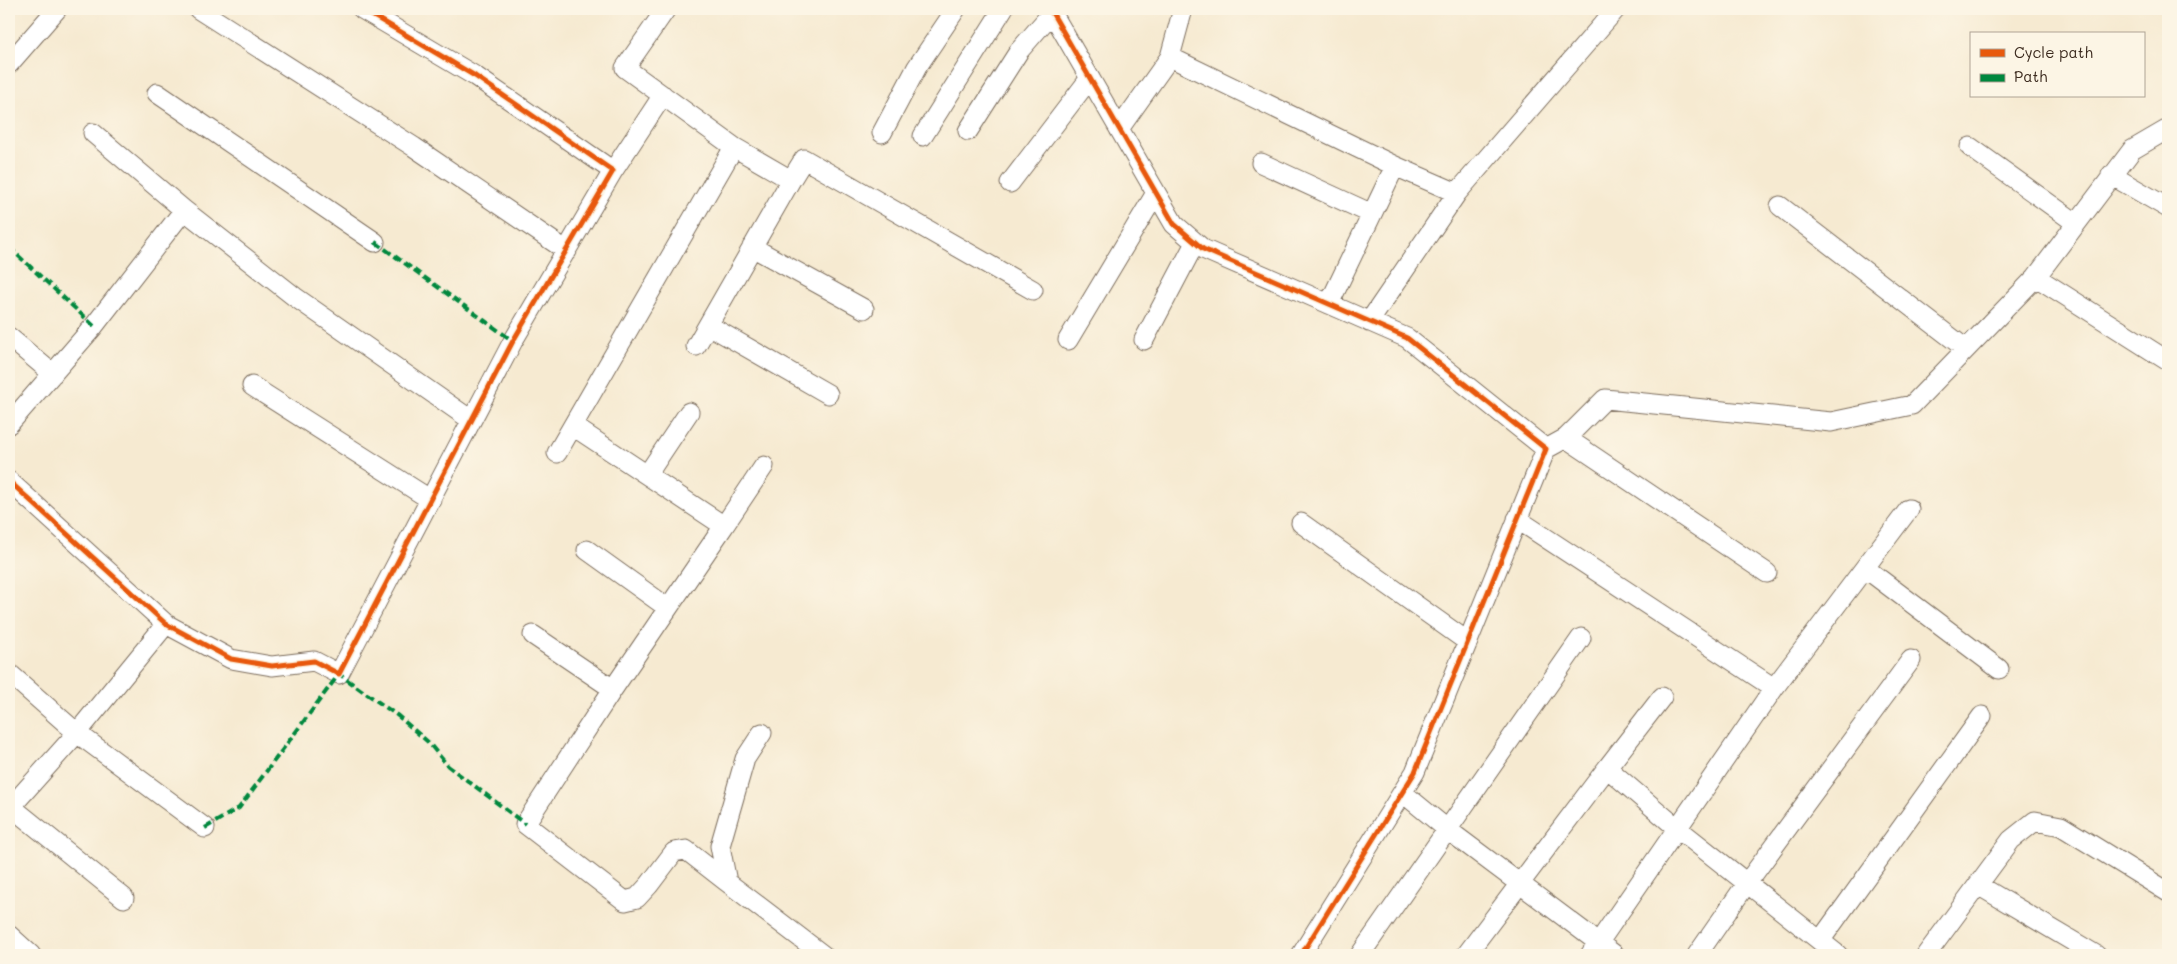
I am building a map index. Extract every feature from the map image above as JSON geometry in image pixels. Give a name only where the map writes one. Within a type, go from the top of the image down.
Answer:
[{"type":"street","points":[[9,64],[57,9]]},
{"type":"street","points":[[198,9],[414,147],[567,251]]},
{"type":"street","points":[[362,9],[475,76],[613,171]]},
{"type":"street","points":[[666,9],[625,68],[734,147],[791,180]]},
{"type":"street","points":[[882,133],[917,67],[956,9]]},
{"type":"street","points":[[923,136],[1004,9]]},
{"type":"street","points":[[1119,129],[1170,57],[1183,9]]},
{"type":"street","points":[[1369,322],[1457,193],[1616,9]]},
{"type":"street","points":[[968,131],[1019,51],[1050,11],[1174,224],[1195,243],[1203,249],[1407,338],[1546,449]]},
{"type":"street","points":[[1170,57],[1395,166],[1457,193]]},
{"type":"street","points":[[1010,183],[1090,78]]},
{"type":"street","points":[[157,93],[375,242]]},
{"type":"street","points":[[9,481],[166,624],[231,660],[272,666],[314,662],[339,674],[513,341],[613,171],[663,95]]},
{"type":"street","points":[[1301,955],[1415,772],[1546,449],[1566,438],[1605,399],[1831,422],[1912,405],[2036,277],[2132,150],[2168,129]]},
{"type":"street","points":[[93,133],[184,210],[295,297],[471,420]]},
{"type":"street","points":[[557,453],[734,147]]},
{"type":"street","points":[[1970,148],[2076,222]]},
{"type":"street","points":[[696,346],[804,159],[1033,290]]},
{"type":"street","points":[[1261,163],[1372,214]]},
{"type":"street","points":[[1328,304],[1395,166]]},
{"type":"street","points":[[2111,176],[2168,208]]},
{"type":"street","points":[[1068,340],[1156,193]]},
{"type":"street","points":[[1780,206],[1966,349]]},
{"type":"street","points":[[9,424],[94,326],[184,210]]},
{"type":"street","points":[[1144,340],[1195,243]]},
{"type":"street","points":[[752,247],[864,310]]},
{"type":"street","points":[[2036,277],[2168,361]]},
{"type":"street","points":[[708,325],[828,394]]},
{"type":"street","points":[[9,336],[53,374]]},
{"type":"street","points":[[252,386],[431,500]]},
{"type":"street","points":[[647,475],[689,412]]},
{"type":"street","points":[[572,426],[724,526]]},
{"type":"street","points":[[1566,438],[1767,573]]},
{"type":"street","points":[[764,466],[613,689],[525,824],[625,901],[637,898],[650,885],[674,852],[686,850],[823,955]]},
{"type":"street","points":[[1595,949],[1774,688],[1909,509]]},
{"type":"street","points":[[1517,519],[1774,688]]},
{"type":"street","points":[[1301,523],[1468,642]]},
{"type":"street","points":[[587,550],[668,608]]},
{"type":"street","points":[[1865,568],[1999,669]]},
{"type":"street","points":[[124,898],[10,807],[77,733],[166,624]]},
{"type":"street","points":[[533,635],[613,689]]},
{"type":"street","points":[[1360,955],[1581,638]]},
{"type":"street","points":[[1697,955],[1747,882],[1911,660]]},
{"type":"street","points":[[9,673],[77,733],[205,828]]},
{"type":"street","points":[[1466,955],[1662,697]]},
{"type":"street","points":[[1820,941],[1982,716]]},
{"type":"street","points":[[728,882],[720,846],[744,759],[762,733]]},
{"type":"street","points":[[1607,768],[1677,828],[1838,955]]},
{"type":"street","points":[[1403,793],[1448,830],[1519,883],[1595,949],[1615,955]]},
{"type":"street","points":[[1926,955],[2011,840],[2035,821],[2061,826],[2168,892]]},
{"type":"street","points":[[1978,885],[2096,955]]},
{"type":"street","points":[[11,941],[31,955]]},
{"type":"marked path","points":[[375,242],[513,341]]},
{"type":"marked path","points":[[9,247],[94,326]]},
{"type":"marked path","points":[[205,828],[239,808],[339,674],[398,716],[428,742],[448,766],[525,824]]},
{"type":"cycle path","points":[[9,481],[166,624],[231,659],[272,666],[314,661],[339,674],[513,341],[613,171],[475,76],[362,9]]},
{"type":"cycle path","points":[[1050,9],[1174,224],[1203,249],[1407,338],[1546,449],[1415,772],[1301,955]]}]
